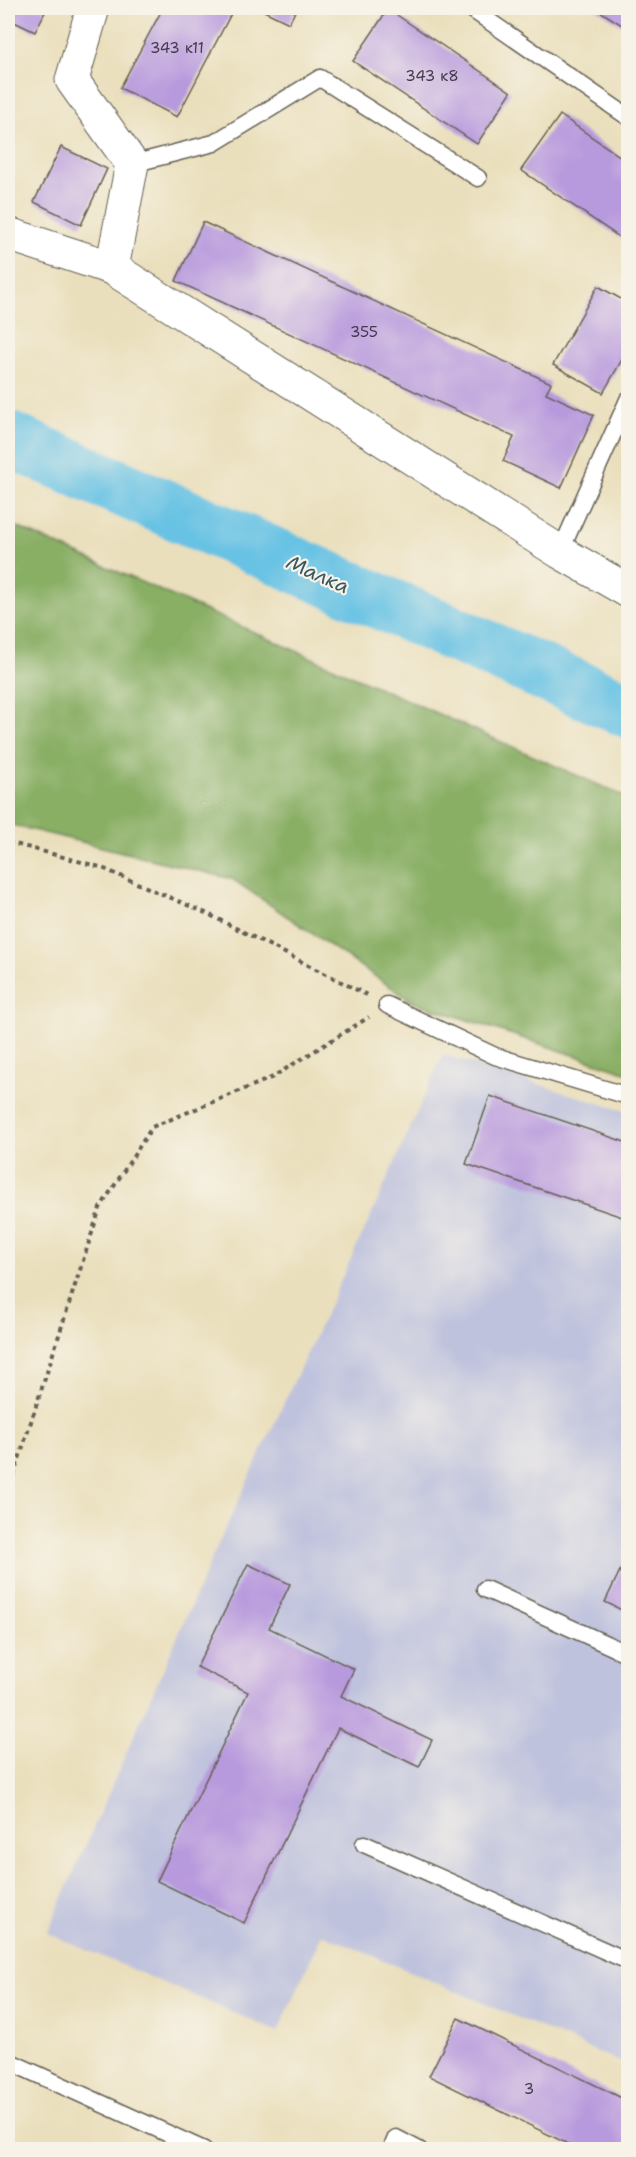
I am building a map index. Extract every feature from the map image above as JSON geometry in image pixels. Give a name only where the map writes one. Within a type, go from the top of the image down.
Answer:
[{"type":"street","points":[[93,8],[72,80],[132,164],[112,268]]},
{"type":"street","points":[[8,234],[112,268],[560,552],[628,591]]},
{"type":"lane","points":[[470,8],[628,117]]},
{"type":"lane","points":[[132,164],[214,143],[320,78],[478,178]]},
{"type":"lane","points":[[560,552],[628,400]]},
{"type":"lane","points":[[387,1005],[495,1056],[628,1096]]},
{"type":"lane","points":[[485,1589],[628,1654]]},
{"type":"lane","points":[[364,1844],[628,1961]]},
{"type":"lane","points":[[8,2061],[204,2150]]},
{"type":"lane","points":[[391,2150],[396,2138],[419,2150]]},
{"type":"path","points":[[8,842],[100,867],[208,914],[387,1005]]},
{"type":"path","points":[[8,1493],[100,1208],[152,1127],[271,1078],[387,1005]]},
{"type":"shaded area","points":[[443,1055],[628,1112],[628,2065],[322,1934],[278,2032],[47,1933],[216,1549]]},
{"type":"green space","points":[[8,523],[628,798],[628,1073],[413,1002],[232,879],[8,824]]},
{"type":"building","points":[[8,8],[47,8],[35,32],[8,19]]},
{"type":"building","points":[[163,8],[234,8],[177,117],[120,88]]},
{"type":"building","points":[[258,8],[297,8],[289,23]]},
{"type":"building","points":[[595,8],[628,8],[628,29]]},
{"type":"building","points":[[388,9],[511,92],[477,144],[353,61]]},
{"type":"building","points":[[560,115],[628,162],[628,243],[521,170]]},
{"type":"building","points":[[61,147],[107,169],[81,225],[34,202]]},
{"type":"building","points":[[203,222],[551,383],[546,393],[594,415],[561,488],[503,461],[514,437],[176,281]]},
{"type":"building","points":[[598,286],[628,303],[628,349],[603,393],[553,365]]},
{"type":"building","points":[[490,1096],[628,1143],[628,1219],[466,1164]]},
{"type":"building","points":[[628,1554],[628,1613],[605,1602]]},
{"type":"building","points":[[248,1564],[290,1584],[269,1628],[354,1669],[341,1696],[432,1740],[419,1767],[338,1728],[244,1923],[157,1881],[248,1692],[197,1667]]},
{"type":"building","points":[[458,2018],[628,2101],[628,2150],[580,2150],[429,2076]]},
{"type":"waterway","name":"Малка","points":[[8,439],[628,710]]}]
